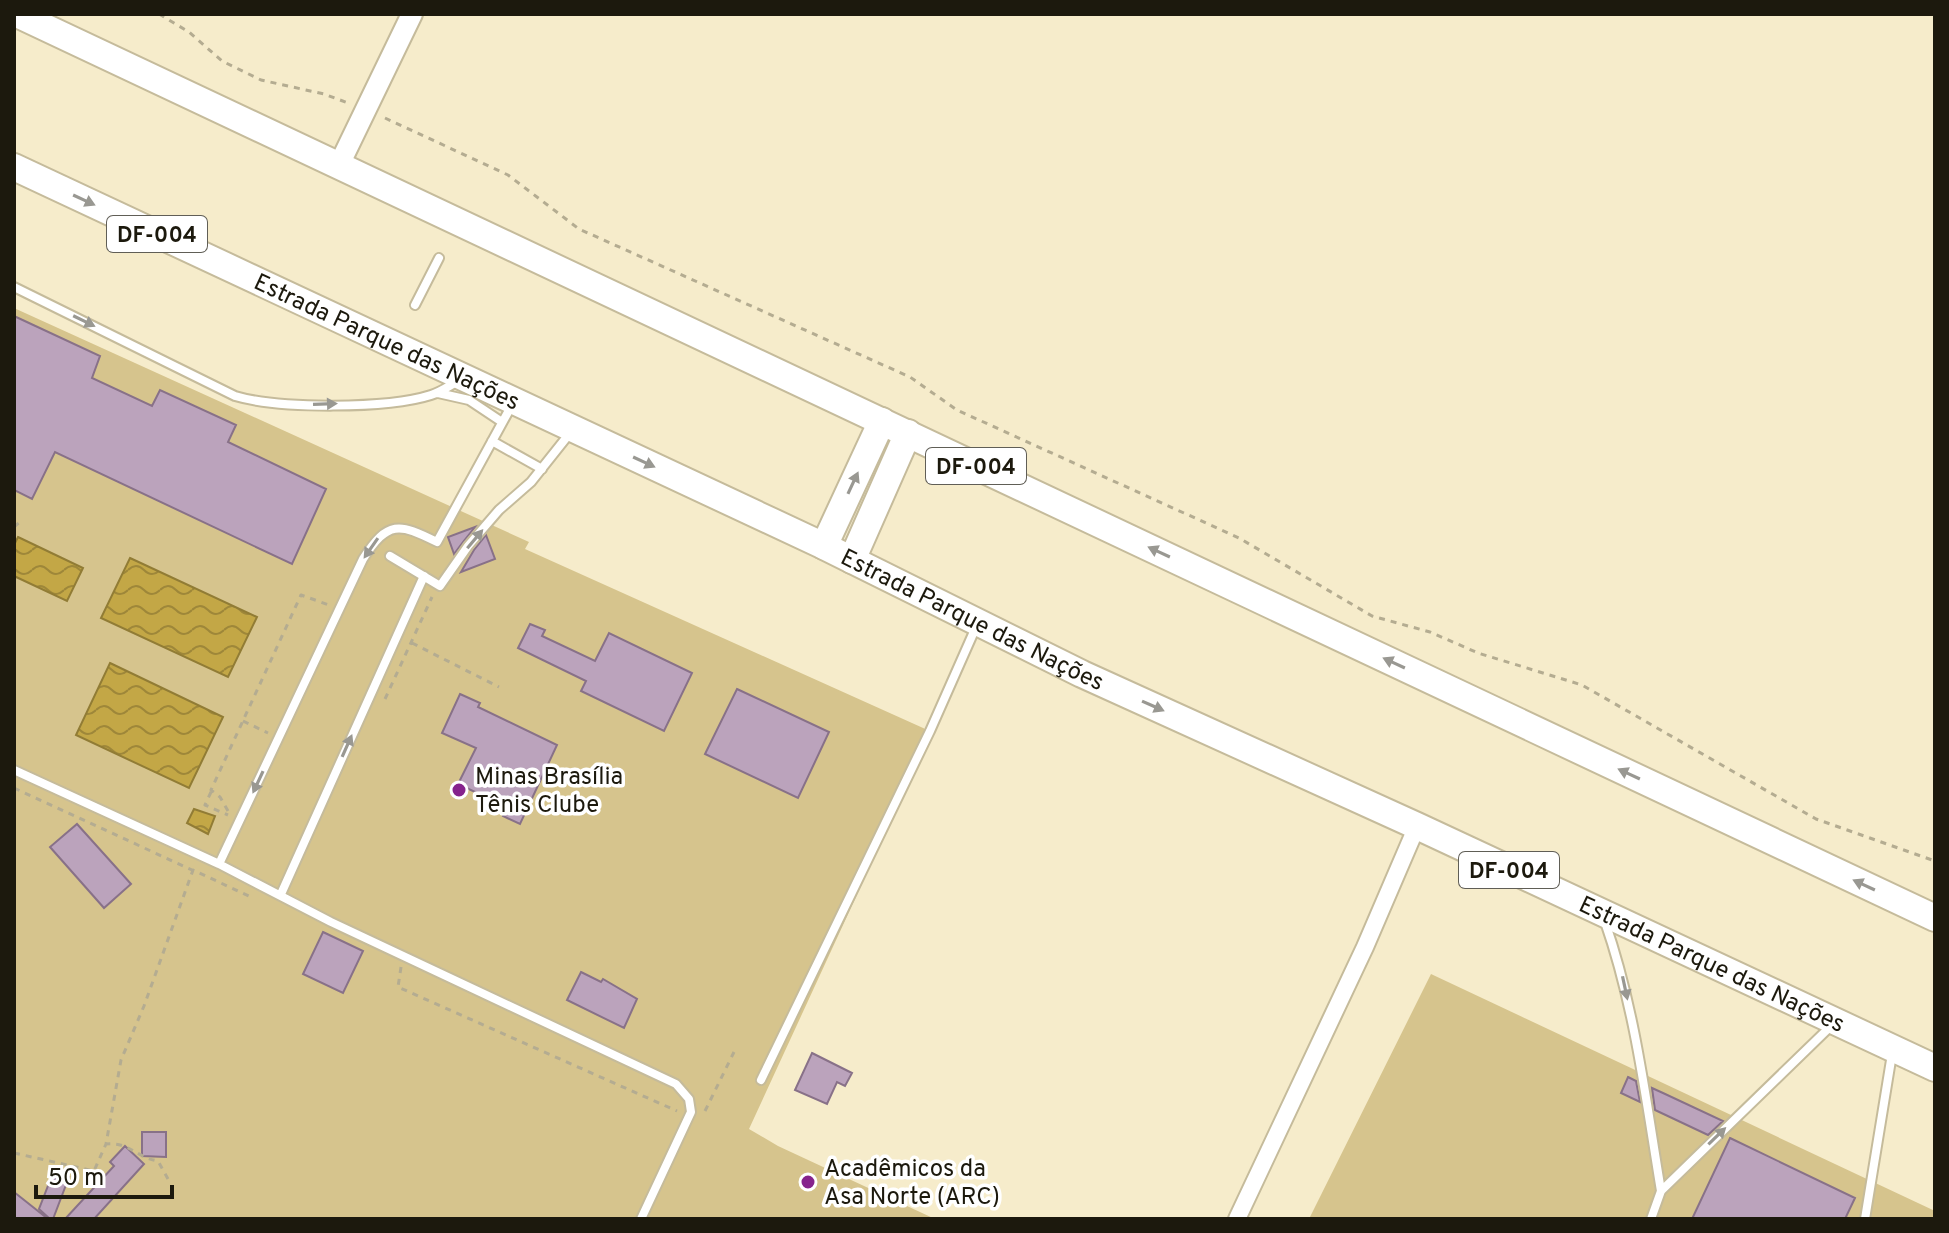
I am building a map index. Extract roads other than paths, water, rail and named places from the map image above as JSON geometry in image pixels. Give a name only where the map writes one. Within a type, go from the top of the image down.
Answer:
[{"type":"highway","name":"DF-004","points":[[17,14],[1935,918]]},
{"type":"highway","name":"Estrada Parque das Nações","points":[[14,167],[463,378],[508,412],[573,429],[824,546],[1082,674],[1417,826],[1935,1068]]},
{"type":"highway","points":[[824,546],[882,421]]},
{"type":"highway","points":[[852,560],[908,433]]},
{"type":"street","points":[[339,165],[412,14]]},
{"type":"street","points":[[1237,1219],[1365,947],[1417,826]]},
{"type":"lane","points":[[415,305],[439,258]]},
{"type":"lane","points":[[14,287],[235,396],[256,402],[279,405],[381,403],[437,393],[463,378]]},
{"type":"lane","points":[[219,864],[363,559],[376,538],[391,530],[408,528],[437,542],[508,412],[437,393]]},
{"type":"lane","points":[[390,556],[437,586],[444,582],[468,546],[499,510],[531,482],[573,429]]},
{"type":"lane","points":[[492,441],[542,469]]},
{"type":"lane","points":[[281,894],[424,576]]},
{"type":"lane","points":[[761,1080],[930,731],[977,622]]},
{"type":"lane","points":[[14,770],[219,864],[331,922],[670,1080],[683,1091],[691,1106],[689,1117],[641,1219]]},
{"type":"lane","points":[[1602,914],[1623,980],[1661,1191]]},
{"type":"lane","points":[[1651,1219],[1661,1191],[1836,1021]]},
{"type":"lane","points":[[1865,1219],[1893,1048]]},
{"type":"water","points":[[18,537],[83,568],[67,601],[14,576],[14,545]]},
{"type":"water","points":[[130,558],[257,617],[228,677],[101,618]]},
{"type":"water","points":[[110,663],[223,717],[189,788],[76,735]]},
{"type":"water","points":[[194,809],[215,816],[208,834],[187,823]]},
{"type":"place","name":"Minas Brasília Tênis Clube","points":[[459,790]]},
{"type":"place","name":"Acadêmicos da Asa Norte (ARC)","points":[[808,1182]]}]
